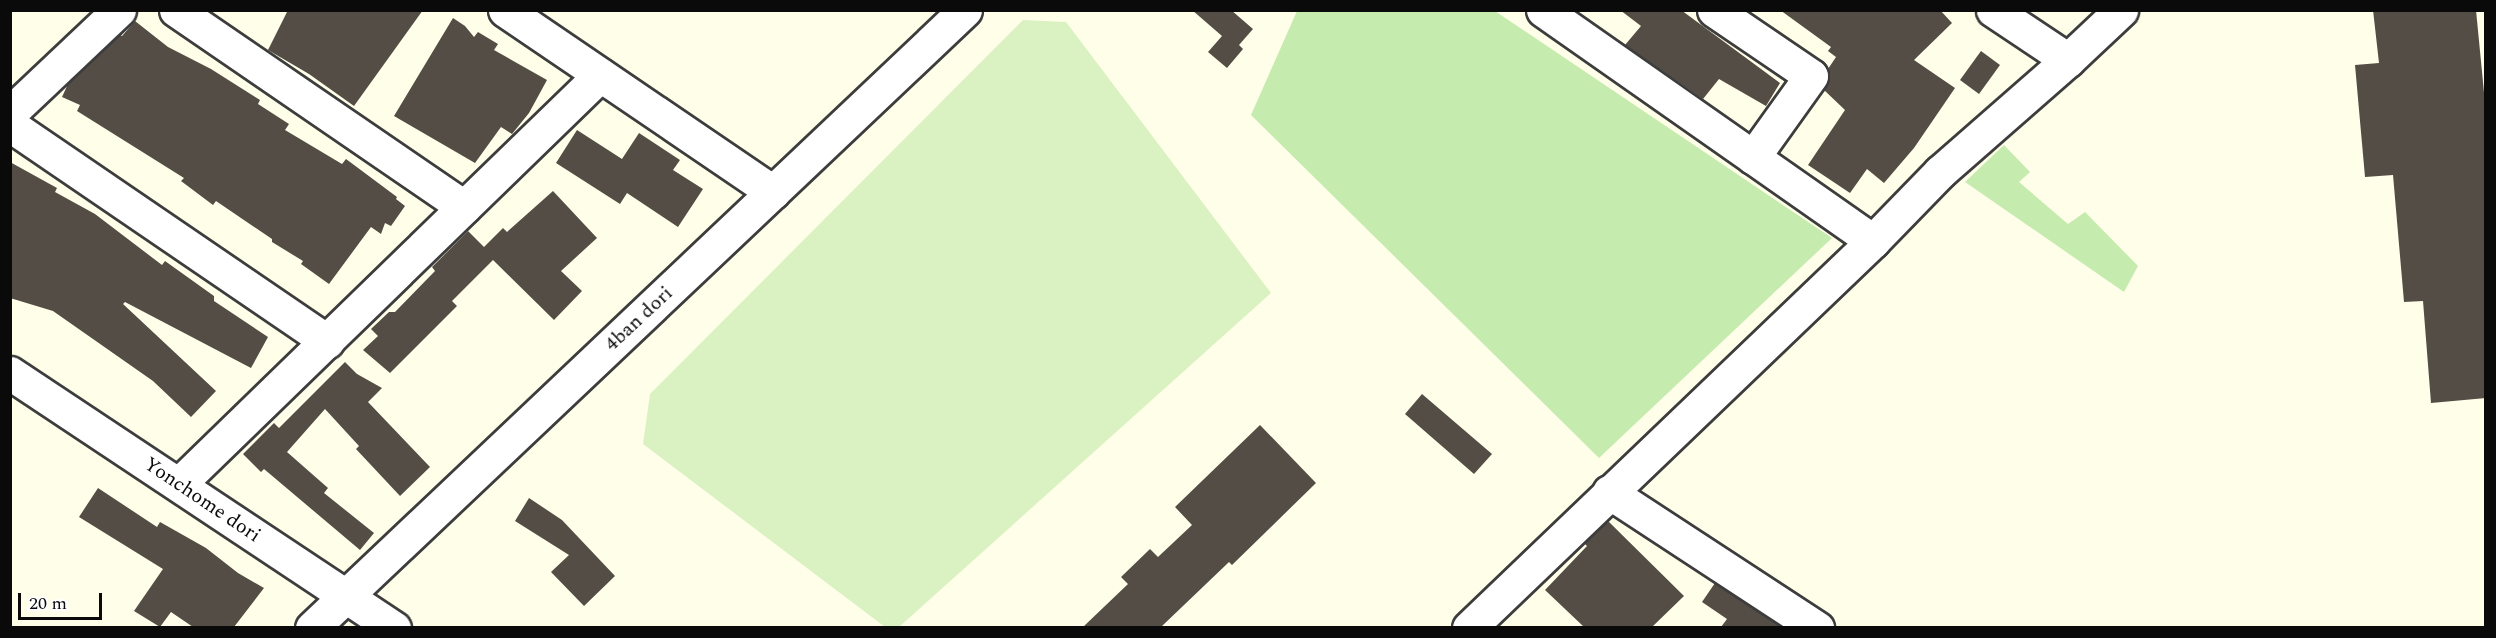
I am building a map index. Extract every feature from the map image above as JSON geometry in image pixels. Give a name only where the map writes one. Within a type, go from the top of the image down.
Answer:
[{"type":"street","points":[[10,112],[119,10]]},
{"type":"street","points":[[176,10],[464,207]]},
{"type":"street","points":[[505,10],[773,192]]},
{"type":"street","name":"4ban dori","points":[[312,627],[965,10]]},
{"type":"street","points":[[1542,10],[1874,241]]},
{"type":"street","points":[[1714,10],[1811,76],[1753,157]]},
{"type":"street","points":[[1993,10],[2068,60]]},
{"type":"street","points":[[1469,627],[1874,241],[1940,172],[2068,60],[2121,10]]},
{"type":"street","points":[[179,484],[600,75]]},
{"type":"street","points":[[10,125],[327,341]]},
{"type":"street","name":"Yonchome dori","points":[[10,373],[394,627]]},
{"type":"street","points":[[1609,492],[1817,627]]},
{"type":"green space","points":[[1297,11],[1495,11],[1832,238],[1599,458],[1251,115]]},
{"type":"green space","points":[[1023,20],[1066,22],[1271,293],[899,627],[885,627],[643,444],[650,394]]},
{"type":"green space","points":[[2004,145],[2030,172],[2019,182],[2068,224],[2085,212],[2138,266],[2124,292],[1965,182]]},
{"type":"building","points":[[288,10],[423,10],[354,106],[309,74],[268,50]]},
{"type":"building","points":[[1192,10],[1231,10],[1253,29],[1239,45],[1243,49],[1227,68],[1208,52],[1222,36]]},
{"type":"building","points":[[1620,10],[1681,10],[1780,83],[1766,106],[1719,79],[1703,99],[1625,45],[1641,26]]},
{"type":"building","points":[[1780,10],[1940,10],[1952,23],[1914,60],[1955,88],[1914,148],[1884,183],[1867,169],[1850,193],[1808,165],[1845,110],[1824,90],[1830,78],[1828,69],[1836,57],[1828,51],[1831,47]]},
{"type":"building","points":[[2373,10],[2476,10],[2486,113],[2486,398],[2431,403],[2423,301],[2404,302],[2393,175],[2365,177],[2355,65],[2379,63]]},
{"type":"building","points":[[453,18],[465,26],[474,37],[478,32],[498,44],[494,50],[547,80],[529,113],[512,134],[501,127],[475,163],[394,116]]},
{"type":"building","points":[[135,21],[168,47],[211,69],[260,100],[258,104],[289,124],[285,130],[342,164],[346,159],[397,197],[396,199],[405,206],[391,226],[385,223],[381,234],[371,227],[329,284],[301,264],[303,261],[272,242],[272,239],[216,201],[213,205],[181,181],[184,178],[77,111],[80,105],[62,97],[68,84],[120,35],[122,36]]},
{"type":"building","points":[[1981,51],[2000,65],[1979,94],[1960,80]]},
{"type":"building","points":[[577,130],[622,159],[639,133],[680,160],[673,170],[703,189],[678,227],[627,193],[620,204],[556,163]]},
{"type":"building","points":[[10,162],[57,188],[55,192],[95,214],[162,265],[165,261],[214,296],[214,301],[268,337],[251,368],[125,302],[123,304],[216,391],[191,417],[153,381],[53,311],[10,298]]},
{"type":"building","points":[[553,191],[597,238],[561,271],[582,291],[554,320],[493,260],[452,301],[457,306],[390,373],[363,350],[378,336],[371,329],[389,312],[395,312],[435,271],[432,267],[468,231],[484,247],[503,228],[507,232]]},
{"type":"building","points":[[345,362],[357,374],[382,388],[368,402],[430,467],[400,496],[356,449],[359,446],[325,409],[287,452],[328,488],[324,493],[374,533],[360,550],[264,469],[261,472],[243,454],[274,423],[279,428]]},
{"type":"building","points":[[1422,394],[1492,454],[1474,474],[1405,414]]},
{"type":"building","points":[[1260,425],[1316,483],[1232,565],[1229,562],[1161,627],[1083,627],[1128,584],[1121,577],[1150,549],[1158,557],[1192,525],[1175,507]]},
{"type":"building","points":[[98,488],[157,527],[160,522],[206,548],[238,573],[264,588],[234,627],[193,627],[171,612],[160,627],[134,611],[163,569],[79,517]]},
{"type":"building","points":[[529,498],[562,520],[615,576],[584,606],[551,572],[569,555],[515,521]]},
{"type":"building","points":[[1608,521],[1684,596],[1652,627],[1584,627],[1545,590],[1587,546],[1584,543]]},
{"type":"building","points":[[1715,583],[1782,627],[1721,627],[1727,619],[1702,602]]}]
